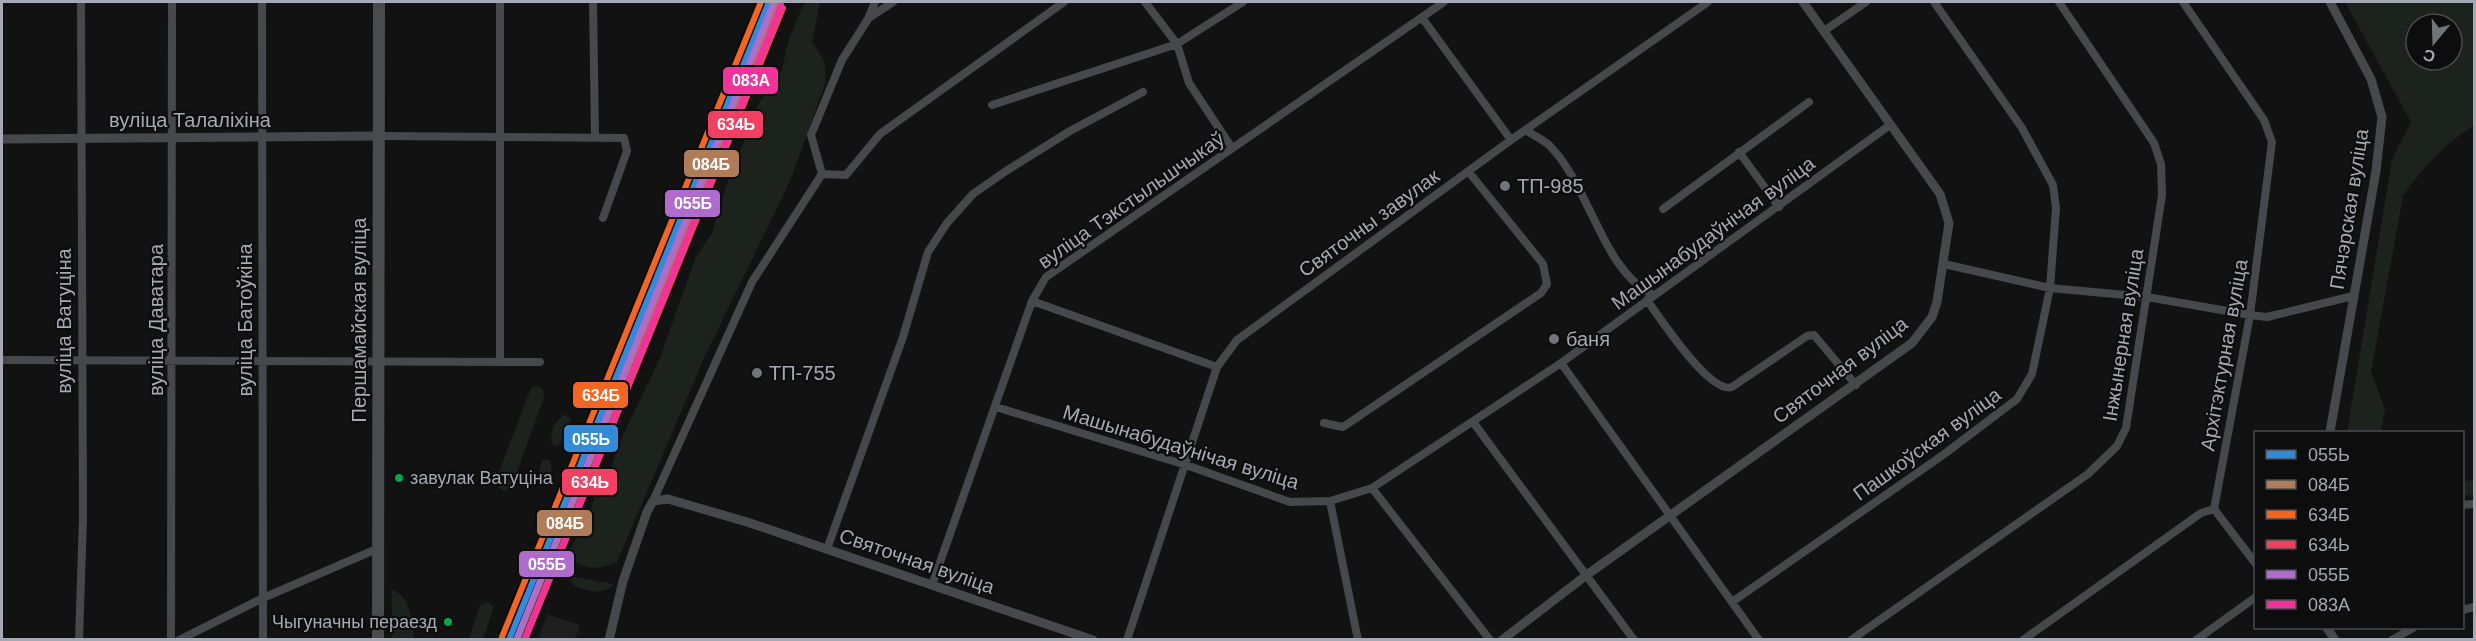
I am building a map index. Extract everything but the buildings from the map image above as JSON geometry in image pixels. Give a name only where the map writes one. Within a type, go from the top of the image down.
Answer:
[{"type":"main road","name":"Першамайская вуліца","points":[[378,639],[379,2]]},
{"type":"street","name":"вуліца Ватуціна","points":[[79,639],[83,517],[81,2]]},
{"type":"street","name":"вуліца Даватара","points":[[171,639],[172,2]]},
{"type":"street","name":"вуліца Батоўкіна","points":[[262,2],[260,362],[263,639]]},
{"type":"street","points":[[500,2],[500,360]]},
{"type":"street","points":[[593,2],[595,137]]},
{"type":"street","points":[[609,639],[623,581],[653,501],[752,282],[822,174],[811,135],[842,60],[868,19],[875,2]]},
{"type":"street","points":[[868,19],[893,2]]},
{"type":"street","points":[[822,174],[846,175],[880,134],[1064,2]]},
{"type":"street","points":[[1145,2],[1177,44],[1189,83],[1232,148]]},
{"type":"street","points":[[992,105],[1177,44],[1243,2]]},
{"type":"street","name":"Святочны завулак","points":[[1127,639],[1217,367],[1237,340],[1511,140],[1708,2]]},
{"type":"street","name":"Святочная вуліца","points":[[1502,639],[1588,574],[1912,343],[1924,329],[1937,302],[1949,224],[1943,201],[1803,2]]},
{"type":"street","points":[[1824,31],[1866,2]]},
{"type":"street","name":"Пашкоўская вуліца","points":[[1732,602],[1943,455],[2017,399],[2031,374],[2050,288],[2056,208],[2054,185],[2022,128],[1934,2]]},
{"type":"street","name":"Інжынерная вуліца","points":[[1851,639],[2101,464],[2117,446],[2126,428],[2162,195],[2159,152],[2145,127],[2059,2]]},
{"type":"street","name":"Архітэктурная вуліца","points":[[2183,2],[2264,120],[2272,142],[2250,315],[2214,509]]},
{"type":"street","name":"Пячэрская вуліца","points":[[2330,2],[2371,79],[2382,117],[2376,171],[2330,431]]},
{"type":"street","name":"вуліца Тэкстыльшчыкаў","points":[[932,585],[1032,301],[1046,277],[1423,19],[1439,3]]},
{"type":"street","points":[[1423,19],[1511,140]]},
{"type":"street","points":[[827,549],[903,337],[928,252],[947,222],[973,194],[1006,171],[1070,131],[1143,92]]},
{"type":"street","points":[[1663,209],[1809,102]]},
{"type":"street","name":"Машынабудаўнічая вуліца","points":[[996,407],[1186,465],[1290,502],[1330,501],[1372,488],[1561,363],[1890,125]]},
{"type":"street","points":[[1525,130],[1548,144],[1565,166],[1624,272],[1650,298],[1702,372],[1718,386],[1728,389],[1732,387],[1808,336],[1814,335],[1856,385]]},
{"type":"street","name":"вуліца Талаліхіна","points":[[2,139],[379,136]]},
{"type":"street","points":[[379,136],[624,138],[627,151],[603,218]]},
{"type":"street","points":[[1739,152],[1779,207]]},
{"type":"street","points":[[1324,423],[1343,427],[1541,293],[1547,284],[1543,264],[1468,171]]},
{"type":"street","points":[[1944,264],[2050,288],[2147,297],[2267,317],[2353,297]]},
{"type":"street","points":[[1032,301],[1217,367]]},
{"type":"street","points":[[2,360],[260,362],[500,360],[540,362]]},
{"type":"street","points":[[1561,363],[1669,517],[1759,639]]},
{"type":"street","points":[[1473,422],[1634,639]]},
{"type":"street","points":[[1372,488],[1490,639]]},
{"type":"street","name":"Святочная вуліца","points":[[653,501],[668,499],[728,516],[1094,639]]},
{"type":"street","points":[[1330,501],[1358,639]]},
{"type":"street","points":[[2023,639],[2201,513],[2214,509],[2254,561]]},
{"type":"street","points":[[179,639],[262,598],[379,548]]},
{"type":"street","points":[[2196,639],[2254,598]]},
{"type":"street","points":[[2392,639],[2410,629]]},
{"type":"shaded area","points":[[808,2],[820,3],[812,41],[825,63],[826,81],[791,179],[705,356],[617,562],[599,568],[583,566],[571,560],[570,550],[589,515],[595,495],[608,483],[617,448],[659,360],[696,257],[712,233],[726,186],[759,103],[782,70],[788,42],[803,5]]},
{"type":"shaded area","points":[[2345,2],[2474,2],[2474,125],[2435,157],[2403,196],[2371,372],[2385,409],[2381,431],[2347,431],[2392,159],[2411,122]]},
{"type":"shaded area","points":[[537,386],[543,389],[544,398],[511,488],[505,491],[499,488],[498,474],[531,388]]},
{"type":"shaded area","points":[[564,415],[571,419],[568,430],[557,446],[552,445],[553,428]]},
{"type":"shaded area","points":[[542,460],[550,460],[552,470],[548,482],[542,483],[536,480]]},
{"type":"shaded area","points":[[2474,480],[2474,495],[2464,496],[2464,481]]},
{"type":"shaded area","points":[[570,578],[614,584],[606,590],[590,591],[574,586]]},
{"type":"shaded area","points":[[392,590],[403,597],[407,603],[414,639],[392,639]]},
{"type":"shaded area","points":[[488,602],[494,607],[483,639],[469,639],[480,605]]},
{"type":"shaded area","points":[[547,614],[580,625],[575,639],[538,639]]},
{"type":"railway","points":[[502,640],[761,2]]},
{"type":"transit line","name":"634Б","points":[[502,637],[761,2]]},
{"type":"transit line","name":"055Ь","points":[[509,640],[769,2]]},
{"type":"transit line","name":"055Б","points":[[516,640],[774,2]]},
{"type":"transit line","name":"084Б","points":[[517,640],[776,5]]},
{"type":"transit line","name":"083А","points":[[524,640],[781,5]]},
{"type":"transit line","name":"634Ь","points":[[525,640],[783,8]]},
{"type":"place","name":"ТП-985","points":[[1505,186]]},
{"type":"place","name":"баня","points":[[1554,339]]},
{"type":"place","name":"ТП-755","points":[[757,373]]},
{"type":"place","name":"завулак Ватуціна","points":[[399,478]]},
{"type":"place","name":"Чыгуначны пераезд","points":[[448,622]]}]
